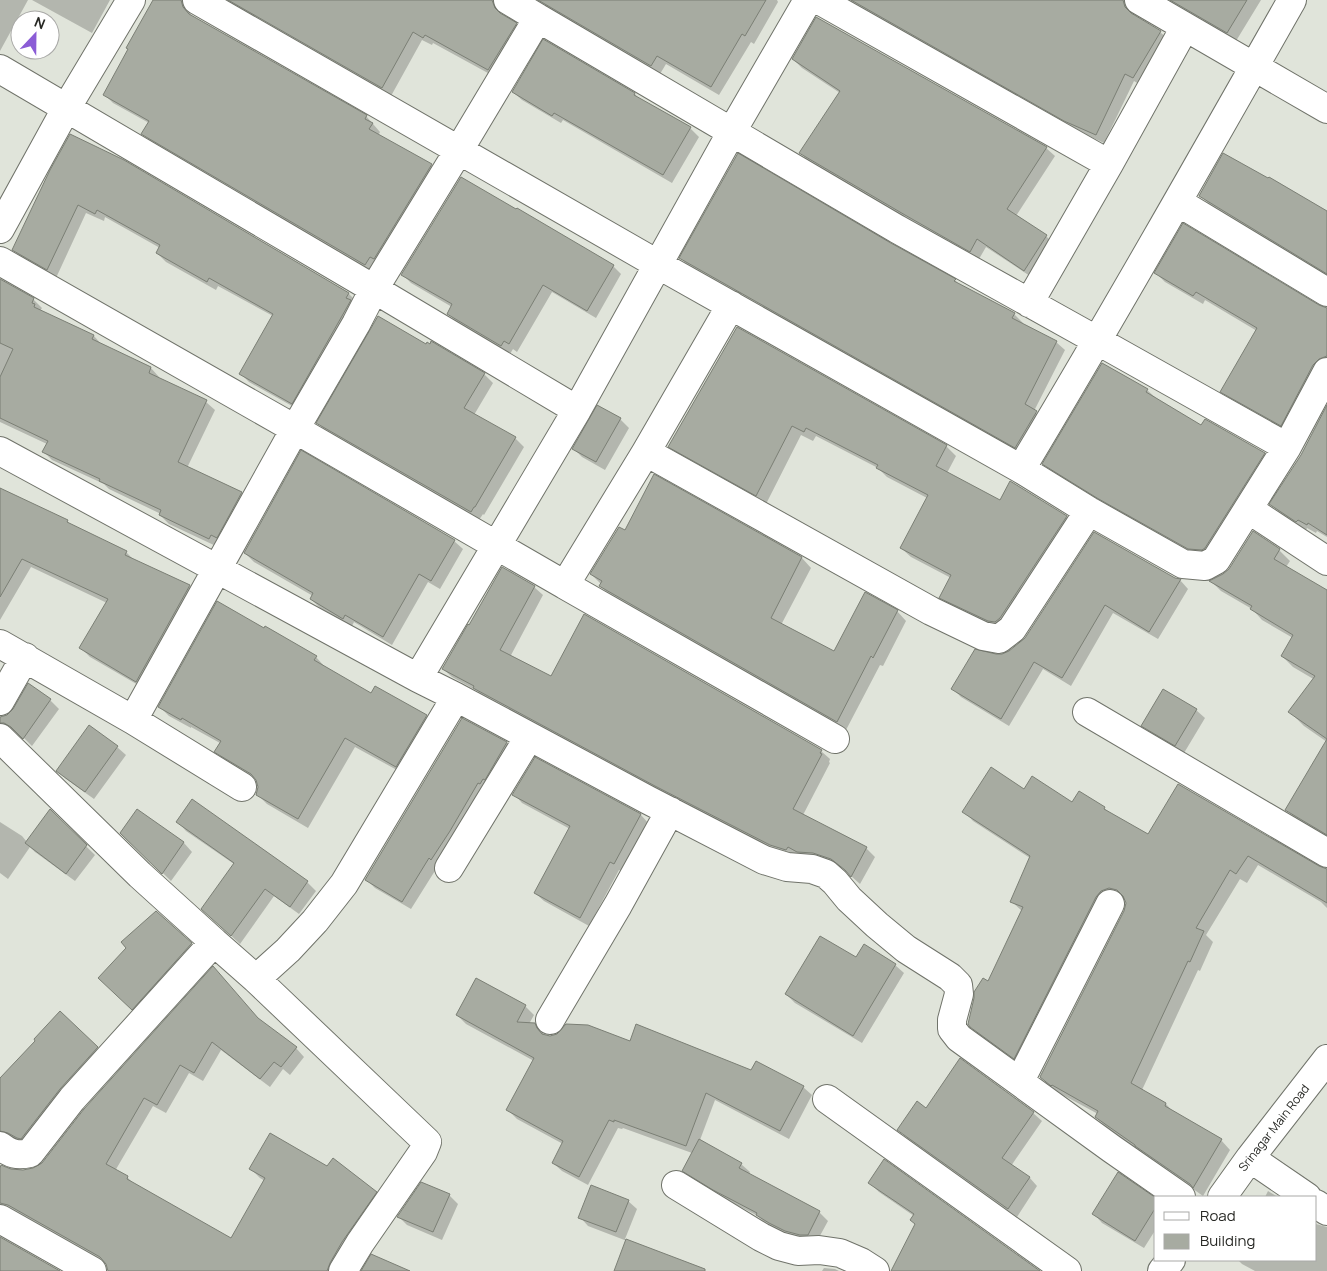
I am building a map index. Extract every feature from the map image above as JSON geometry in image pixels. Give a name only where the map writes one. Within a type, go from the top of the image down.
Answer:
[{"type":"street","points":[[0,229],[67,108],[131,0]]},
{"type":"street","points":[[197,0],[659,265],[1021,469],[1089,511],[1183,564],[1205,566],[1216,560],[1287,447],[1327,372]]},
{"type":"street","points":[[508,0],[897,229],[1287,447]]},
{"type":"street","points":[[418,678],[577,410],[731,133],[808,0]]},
{"type":"street","points":[[819,0],[1108,164]]},
{"type":"street","points":[[1138,0],[1327,109]]},
{"type":"street","points":[[1021,469],[1178,202],[1292,0]]},
{"type":"street","points":[[133,720],[374,289],[538,18]]},
{"type":"street","points":[[1029,302],[1185,27]]},
{"type":"street","points":[[0,69],[577,410]]},
{"type":"street","points":[[1178,202],[1327,292]]},
{"type":"street","points":[[0,261],[835,739]]},
{"type":"street","points":[[565,585],[646,452],[731,305]]},
{"type":"street","points":[[0,451],[418,678],[764,860],[787,867],[812,869],[826,874],[877,925],[906,949],[950,977],[958,985],[960,994],[952,1020],[952,1029],[959,1038],[1180,1196]]},
{"type":"street","points":[[646,452],[932,611],[983,636],[999,639],[1012,629],[1089,511]]},
{"type":"street","points":[[1248,509],[1327,561]]},
{"type":"street","points":[[0,644],[133,720],[242,787]]},
{"type":"street","points":[[0,701],[25,657]]},
{"type":"street","points":[[256,979],[288,950],[315,921],[344,884],[456,697]]},
{"type":"street","points":[[1087,712],[1327,853]]},
{"type":"street","points":[[449,868],[529,737]]},
{"type":"street","points":[[0,738],[140,876],[256,979],[427,1142],[423,1152],[360,1243],[343,1271]]},
{"type":"street","points":[[550,1020],[618,905],[670,811]]},
{"type":"street","points":[[1020,1081],[1110,904]]},
{"type":"street","points":[[0,1146],[19,1156],[30,1153],[72,1099],[214,942]]},
{"type":"street","name":"Srinagar Main Road","points":[[1223,1196],[1327,1059]]},
{"type":"street","points":[[826,1099],[1067,1271]]},
{"type":"street","points":[[1250,1158],[1306,1196]]},
{"type":"street","points":[[676,1185],[760,1237],[779,1246],[798,1251],[819,1250],[840,1253],[875,1271]]},
{"type":"street","points":[[0,1219],[92,1271]]},
{"type":"street","points":[[1162,1271],[1170,1261]]},
{"type":"building","points":[[153,0],[181,0],[183,7],[189,14],[367,115],[365,119],[373,123],[369,129],[432,164],[374,259],[370,257],[365,265],[141,134],[149,121],[103,95],[128,49],[126,48]]},
{"type":"building","points":[[228,0],[492,0],[495,8],[500,13],[517,23],[488,70],[425,35],[423,38],[413,32],[382,88]]},
{"type":"building","points":[[538,0],[766,0],[745,36],[742,34],[711,87],[657,56],[651,66]]},
{"type":"building","points":[[851,0],[1123,0],[1125,7],[1131,13],[1161,31],[1133,78],[1125,74],[1096,135],[1064,121]]},
{"type":"building","points":[[1170,0],[1247,0],[1227,33]]},
{"type":"building","points":[[816,17],[1047,147],[1007,209],[1047,235],[1024,271],[977,239],[970,252],[799,153],[840,91],[792,59]]},
{"type":"building","points":[[543,39],[635,93],[634,95],[691,127],[663,175],[554,113],[552,116],[512,92]]},
{"type":"building","points":[[70,134],[124,160],[349,293],[346,298],[351,300],[292,404],[239,374],[273,314],[209,278],[207,282],[156,253],[160,245],[97,210],[95,214],[78,205],[47,270],[12,250],[50,170]]},
{"type":"building","points":[[738,153],[956,279],[954,281],[1015,313],[1012,318],[1057,341],[1025,404],[1037,411],[1015,448],[679,258]]},
{"type":"building","points":[[1223,153],[1327,211],[1327,274],[1199,196]]},
{"type":"building","points":[[461,177],[614,265],[587,311],[543,285],[509,344],[504,341],[501,346],[447,314],[452,304],[401,275]]},
{"type":"building","points":[[1183,223],[1327,308],[1327,356],[1319,359],[1313,365],[1281,426],[1220,392],[1257,328],[1196,292],[1193,296],[1154,273]]},
{"type":"building","points":[[0,279],[34,298],[32,303],[35,304],[34,307],[94,335],[92,339],[151,367],[149,373],[207,400],[178,462],[242,492],[217,538],[211,535],[209,539],[159,515],[161,510],[42,452],[48,441],[0,418],[0,377],[13,349],[0,343]]},
{"type":"building","points":[[378,316],[426,344],[427,342],[430,344],[431,341],[485,373],[464,408],[516,437],[471,512],[316,423]]},
{"type":"building","points":[[737,327],[947,445],[936,466],[1000,500],[1010,481],[1067,516],[1000,618],[995,622],[988,621],[939,598],[951,575],[900,548],[928,495],[876,468],[878,465],[806,428],[804,432],[792,426],[756,496],[668,447]]},
{"type":"building","points":[[1102,363],[1148,389],[1146,392],[1201,425],[1205,419],[1265,453],[1202,550],[1188,549],[1097,498],[1042,464]]},
{"type":"building","points":[[597,405],[621,418],[596,462],[572,449]]},
{"type":"building","points":[[1327,405],[1327,535],[1308,523],[1307,525],[1298,520],[1296,522],[1269,504],[1301,455]]},
{"type":"building","points":[[301,450],[455,540],[431,581],[419,574],[383,637],[345,615],[343,619],[310,599],[313,593],[244,553]]},
{"type":"building","points":[[654,474],[802,557],[771,618],[834,651],[865,592],[898,610],[873,658],[871,656],[837,722],[599,586],[602,581],[590,574],[619,527],[625,530]]},
{"type":"building","points":[[0,488],[68,520],[67,522],[127,551],[125,555],[190,585],[136,682],[79,648],[108,599],[22,559],[0,597]]},
{"type":"building","points":[[1253,531],[1280,549],[1274,559],[1327,590],[1327,739],[1288,712],[1315,676],[1281,656],[1293,635],[1250,609],[1252,606],[1209,581],[1229,569]]},
{"type":"building","points":[[1094,532],[1175,578],[1181,579],[1149,632],[1105,605],[1062,678],[1034,662],[1001,719],[951,689],[975,649],[1002,654],[1009,651],[1025,638]]},
{"type":"building","points":[[502,567],[535,586],[500,650],[551,676],[584,614],[822,750],[820,753],[822,754],[793,809],[867,847],[851,877],[831,859],[813,853],[797,852],[788,847],[786,850],[770,845],[655,786],[473,688],[474,686],[442,669]]},
{"type":"building","points":[[217,601],[317,656],[314,660],[371,693],[375,686],[427,715],[396,767],[345,738],[298,819],[256,795],[258,787],[256,780],[251,774],[214,752],[221,741],[182,718],[181,720],[158,707]]},
{"type":"building","points":[[28,683],[51,699],[23,739],[11,727],[0,723],[0,717],[7,715],[13,709]]},
{"type":"building","points":[[1163,689],[1197,709],[1175,746],[1141,726]]},
{"type":"building","points":[[462,718],[507,742],[485,780],[483,779],[480,784],[478,783],[450,831],[431,860],[429,858],[402,902],[365,880]]},
{"type":"building","points":[[89,725],[118,746],[85,792],[56,771]]},
{"type":"building","points":[[1327,739],[1327,835],[1285,810]]},
{"type":"building","points":[[535,757],[641,814],[614,864],[610,862],[580,918],[534,893],[570,826],[512,795]]},
{"type":"building","points":[[991,767],[1024,789],[1032,776],[1072,802],[1079,791],[1105,807],[1104,809],[1148,834],[1178,784],[1327,869],[1327,903],[1248,856],[1236,874],[1230,870],[1196,928],[1204,931],[1131,1083],[1166,1103],[1165,1106],[1222,1139],[1193,1188],[1095,1117],[1098,1111],[1051,1086],[1040,1077],[1124,911],[1126,903],[1123,896],[1117,890],[1109,888],[1101,891],[1096,897],[1014,1059],[968,1024],[974,992],[983,978],[988,981],[1023,907],[1010,902],[1030,856],[962,812]]},
{"type":"building","points":[[192,799],[308,881],[290,907],[265,889],[231,936],[201,909],[234,863],[176,822]]},
{"type":"building","points":[[50,809],[87,845],[66,874],[25,843]]},
{"type":"building","points":[[137,809],[184,842],[162,874],[120,833]]},
{"type":"building","points":[[156,911],[192,943],[132,1010],[98,978],[126,948],[121,942]]},
{"type":"building","points":[[820,936],[856,957],[864,944],[896,964],[853,1036],[785,994]]},
{"type":"building","points":[[213,966],[258,1018],[297,1047],[281,1067],[274,1062],[260,1079],[212,1042],[194,1073],[180,1065],[157,1105],[144,1098],[106,1164],[128,1176],[127,1179],[231,1238],[265,1178],[249,1169],[270,1133],[327,1166],[333,1158],[377,1192],[342,1242],[327,1271],[108,1271],[106,1264],[100,1257],[8,1205],[0,1203],[1,1165],[11,1169],[23,1170],[33,1168],[42,1163],[84,1109]]},
{"type":"building","points":[[476,978],[526,1005],[517,1022],[535,1023],[542,1034],[550,1036],[557,1034],[566,1024],[588,1025],[630,1041],[636,1024],[751,1070],[756,1061],[804,1086],[780,1131],[706,1093],[686,1146],[614,1120],[614,1122],[609,1120],[579,1177],[552,1163],[563,1141],[506,1110],[534,1058],[456,1015]]},
{"type":"building","points":[[60,1011],[98,1047],[60,1089],[21,1139],[0,1131],[0,1078]]},
{"type":"building","points":[[960,1058],[1034,1112],[1002,1158],[1030,1177],[1008,1209],[897,1130],[917,1101],[926,1108]]},
{"type":"building","points":[[699,1139],[742,1163],[739,1168],[820,1211],[808,1235],[785,1231],[769,1223],[756,1215],[757,1213],[682,1171]]},
{"type":"building","points":[[884,1159],[1040,1271],[891,1271],[915,1224],[910,1220],[914,1214],[868,1183]]},
{"type":"building","points":[[1118,1172],[1154,1197],[1154,1210],[1135,1241],[1092,1214]]},
{"type":"building","points":[[421,1182],[450,1194],[433,1232],[397,1217]]},
{"type":"building","points":[[591,1185],[629,1200],[616,1232],[578,1218]]},
{"type":"building","points":[[0,1237],[60,1271],[0,1271]]},
{"type":"building","points":[[626,1239],[705,1269],[705,1271],[614,1271]]},
{"type":"building","points":[[371,1254],[410,1271],[361,1271]]}]
